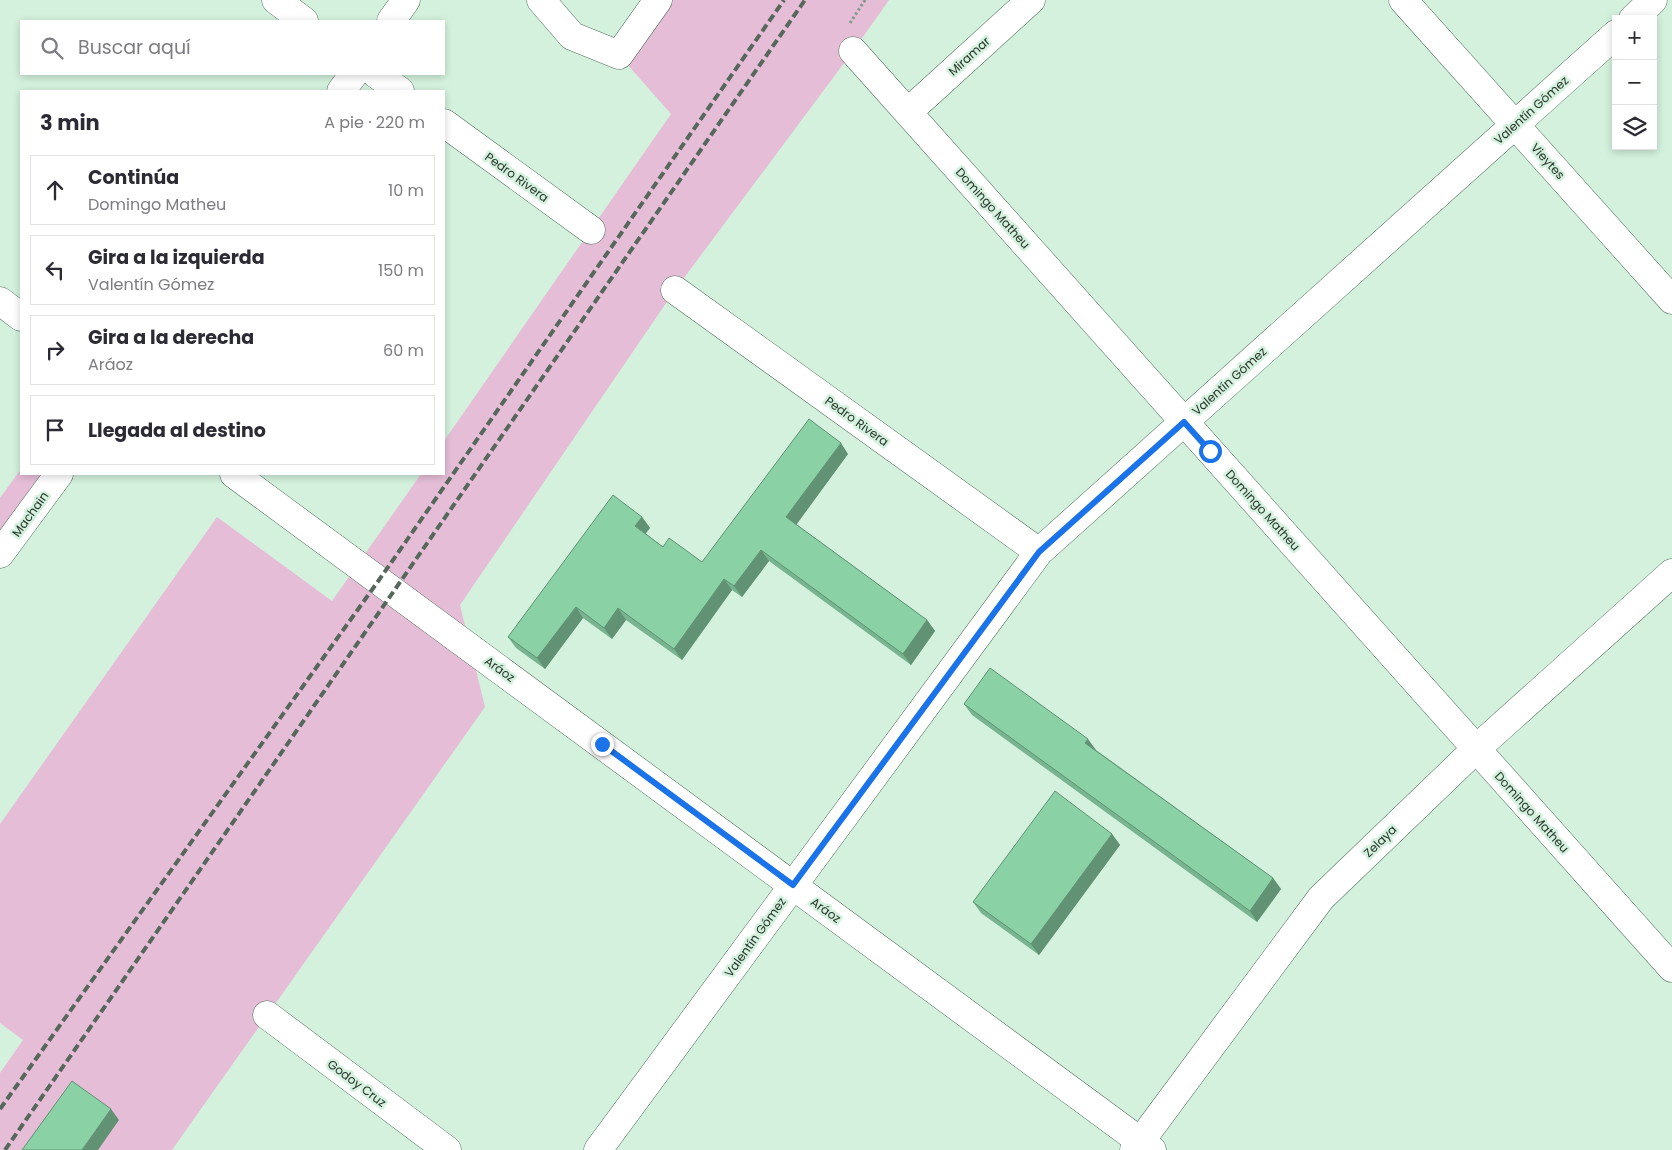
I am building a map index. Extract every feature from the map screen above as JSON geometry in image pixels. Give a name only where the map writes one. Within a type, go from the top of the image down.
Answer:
[{"type":"street","points":[[276,0],[303,20]]},
{"type":"street","points":[[392,20],[406,0]]},
{"type":"street","points":[[541,0],[572,36],[619,55],[658,0]]},
{"type":"street","name":"Miramar","points":[[908,112],[1031,0]]},
{"type":"street","name":"Vieytes","points":[[1403,0],[1672,300]]},
{"type":"street","points":[[1637,15],[1653,0]]},
{"type":"street","name":"Valentín Gómez","points":[[598,1150],[1039,552],[1612,38]]},
{"type":"street","name":"Domingo Matheu","points":[[853,51],[1672,968]]},
{"type":"street","points":[[342,90],[353,75]]},
{"type":"street","points":[[377,75],[399,90]]},
{"type":"street","name":"Pedro Rivera","points":[[445,124],[591,230]]},
{"type":"street","name":"Pedro Rivera","points":[[675,290],[1039,552]]},
{"type":"street","points":[[0,301],[20,316]]},
{"type":"street","name":"Machain","points":[[0,554],[58,475]]},
{"type":"street","name":"Aráoz","points":[[235,475],[793,885],[1142,1147]]},
{"type":"street","name":"Zelaya","points":[[1142,1147],[1321,898],[1476,749],[1672,573]]},
{"type":"street","name":"Godoy Cruz","points":[[267,1015],[447,1150]]},
{"type":"shaded area","points":[[658,0],[889,0],[675,290],[460,605],[485,707],[172,1150],[0,1150],[0,1073],[23,1040],[0,1023],[0,824],[217,517],[332,601],[420,475],[445,475],[445,440],[671,114],[619,55]]},
{"type":"shaded area","points":[[20,470],[20,475],[46,475],[0,538],[0,498]]},
{"type":"building","points":[[809,419],[841,443],[786,517],[927,620],[903,654],[761,550],[734,586],[724,579],[674,649],[618,608],[604,628],[576,607],[537,658],[508,637],[613,495],[642,517],[635,526],[663,547],[669,538],[702,562]]},
{"type":"building","points":[[990,668],[1088,739],[1085,743],[1273,878],[1250,911],[964,704]]},
{"type":"building","points":[[1055,791],[1112,834],[1031,944],[973,902]]},
{"type":"building","points":[[72,1081],[111,1109],[82,1150],[22,1150]]},
{"type":"railway","points":[[0,1109],[379,580],[784,0]]},
{"type":"railway","points":[[5,1150],[805,0]]},
{"type":"route","points":[[602,744],[793,885],[1039,552],[1184,422],[1210,451]]}]
